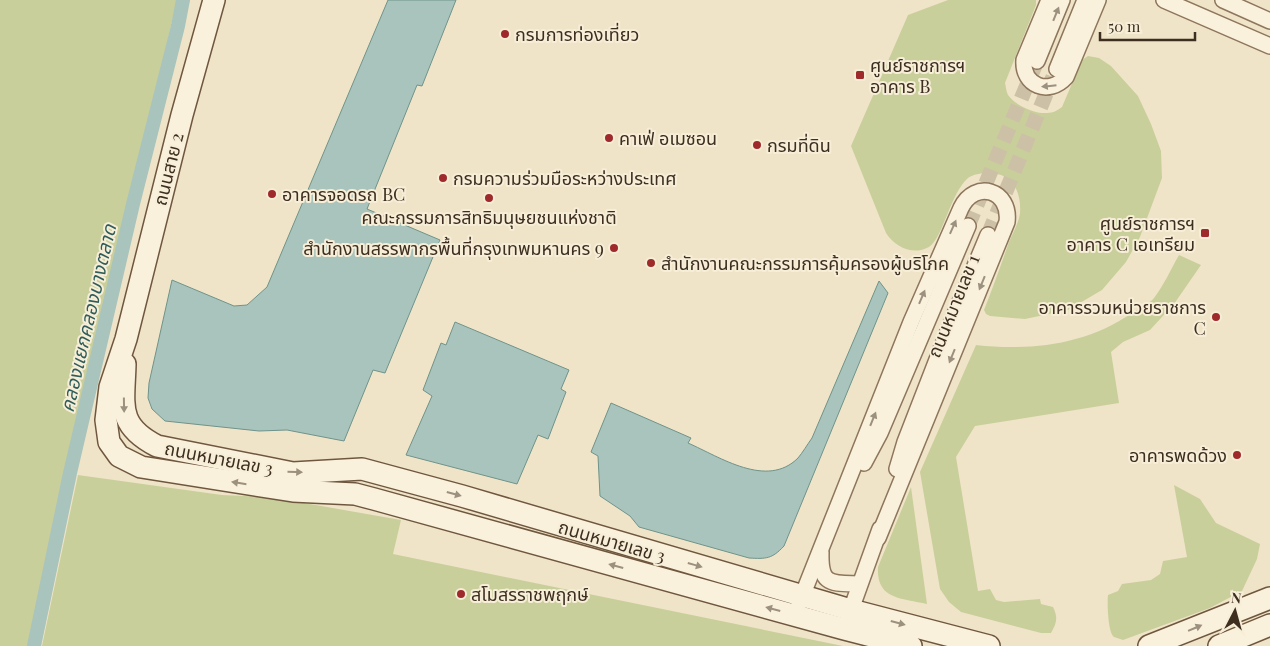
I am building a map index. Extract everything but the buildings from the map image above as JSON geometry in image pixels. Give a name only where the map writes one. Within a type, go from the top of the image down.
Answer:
[{"type":"street","name":"ถนนสาย 2","points":[[126,339],[182,114],[214,0]]},
{"type":"street","points":[[1049,0],[1024,60],[1028,79],[1034,84],[1046,88],[1062,82],[1066,77],[1084,35],[1092,4]]},
{"type":"street","points":[[1037,60],[1062,0]]},
{"type":"street","points":[[1164,0],[1270,46]]},
{"type":"street","points":[[1223,0],[1270,21]]},
{"type":"street","points":[[1057,69],[1092,4]]},
{"type":"street","name":"ถนนหมายเลข 1","points":[[798,606],[911,322],[961,208],[968,197],[980,191],[994,193],[999,196],[1007,207],[1007,222],[859,584],[847,620]]},
{"type":"street","name":"ถนนหมายเลข 1","points":[[832,520],[880,433],[968,226]]},
{"type":"street","name":"ถนนหมายเลข 1","points":[[878,538],[905,442],[988,235]]},
{"type":"street","name":"ถนนหมายเลข 3","points":[[126,339],[125,415],[129,426],[142,439],[156,446],[294,473],[362,469],[462,496],[798,606]]},
{"type":"street","name":"ถนนหมายเลข 3","points":[[126,339],[110,387],[106,420],[109,442],[119,456],[141,467],[293,491],[355,494],[374,498],[847,620],[989,646]]},
{"type":"street","points":[[822,545],[822,568],[825,577],[834,583],[859,584]]},
{"type":"street","points":[[1150,646],[1270,598]]},
{"type":"street","name":"ถนนหมายเลข 3","points":[[847,620],[912,646]]},
{"type":"street","points":[[1219,646],[1270,626]]},
{"type":"green space","points":[[0,0],[177,0],[51,540],[30,646],[0,646]]},
{"type":"green space","points":[[948,0],[1036,0],[1036,5],[1005,83],[1008,95],[1020,105],[1042,113],[1053,112],[1062,107],[1082,60],[1088,56],[1099,58],[1111,66],[1138,96],[1151,124],[1161,151],[1162,178],[1140,237],[1126,262],[1102,290],[1068,310],[1025,319],[990,316],[984,310],[1020,213],[1019,196],[1011,181],[1001,175],[989,173],[968,178],[956,194],[934,242],[923,250],[905,249],[894,242],[886,233],[851,146],[908,15]]},
{"type":"green space","points":[[1179,255],[1201,265],[1174,304],[1150,330],[1123,342],[1111,352],[1119,403],[975,426],[956,457],[978,591],[990,589],[996,600],[1004,602],[1040,599],[1041,604],[1053,607],[1055,611],[1055,626],[1051,633],[1041,633],[961,612],[949,602],[940,589],[920,472],[976,345],[996,347],[1037,346],[1077,339],[1096,332],[1114,324],[1152,300],[1161,288]]},
{"type":"green space","points":[[78,475],[222,495],[270,497],[401,520],[393,554],[843,646],[42,646]]},
{"type":"green space","points":[[1174,485],[1200,499],[1216,523],[1260,544],[1257,559],[1242,591],[1210,608],[1123,640],[1114,637],[1109,624],[1108,595],[1118,591],[1122,584],[1151,580],[1160,574],[1163,561],[1187,557]]},
{"type":"green space","points":[[911,487],[927,604],[892,596],[881,586],[879,578],[878,567]]},
{"type":"water","points":[[388,0],[456,0],[422,86],[417,85],[367,209],[440,240],[385,373],[373,370],[344,441],[287,430],[259,431],[165,421],[152,409],[148,398],[149,383],[172,280],[234,306],[247,305],[267,287]]},
{"type":"water","points":[[879,281],[888,293],[784,546],[776,554],[764,558],[749,558],[639,527],[630,516],[600,496],[598,456],[591,452],[611,403],[691,438],[688,443],[743,467],[758,471],[772,471],[786,467],[798,458],[812,438]]},
{"type":"water","points":[[455,322],[569,370],[561,389],[566,392],[548,439],[538,435],[517,484],[406,455],[432,396],[423,390],[441,343],[446,345]]},
{"type":"waterway","name":"คลองแยกคลองบางตลาด","points":[[34,646],[70,473],[183,0]]},
{"type":"tunnel","points":[[968,226],[1037,61]]},
{"type":"tunnel","points":[[988,235],[1053,77]]},
{"type":"place","name":"กรมการท่องเที่ยว","points":[[505,34]]},
{"type":"place","name":"ศูนย์ราชการฯ อาคาร B","points":[[860,75]]},
{"type":"place","name":"คาเฟ่ อเมซอน","points":[[609,138]]},
{"type":"place","name":"กรมที่ดิน","points":[[757,145]]},
{"type":"place","name":"กรมความร่วมมือระหว่างประเทศ","points":[[443,178]]},
{"type":"place","name":"อาคารจอดรถ BC","points":[[272,194]]},
{"type":"place","name":"คณะกรรมการสิทธิมนุษยชนแห่งชาติ","points":[[489,198]]},
{"type":"place","name":"ศูนย์ราชการฯ อาคาร C เอเทรียม","points":[[1205,233]]},
{"type":"place","name":"สำนักงานสรรพากรพื้นที่กรุงเทพมหานคร 9","points":[[614,248]]},
{"type":"place","name":"สำนักงานคณะกรรมการคุ้มครองผู้บริโภค","points":[[651,263]]},
{"type":"place","name":"อาคารรวมหน่วยราชการ C","points":[[1216,317]]},
{"type":"place","name":"อาคารพดด้วง","points":[[1237,455]]},
{"type":"place","name":"สโมสรราชพฤกษ์","points":[[461,594]]}]
